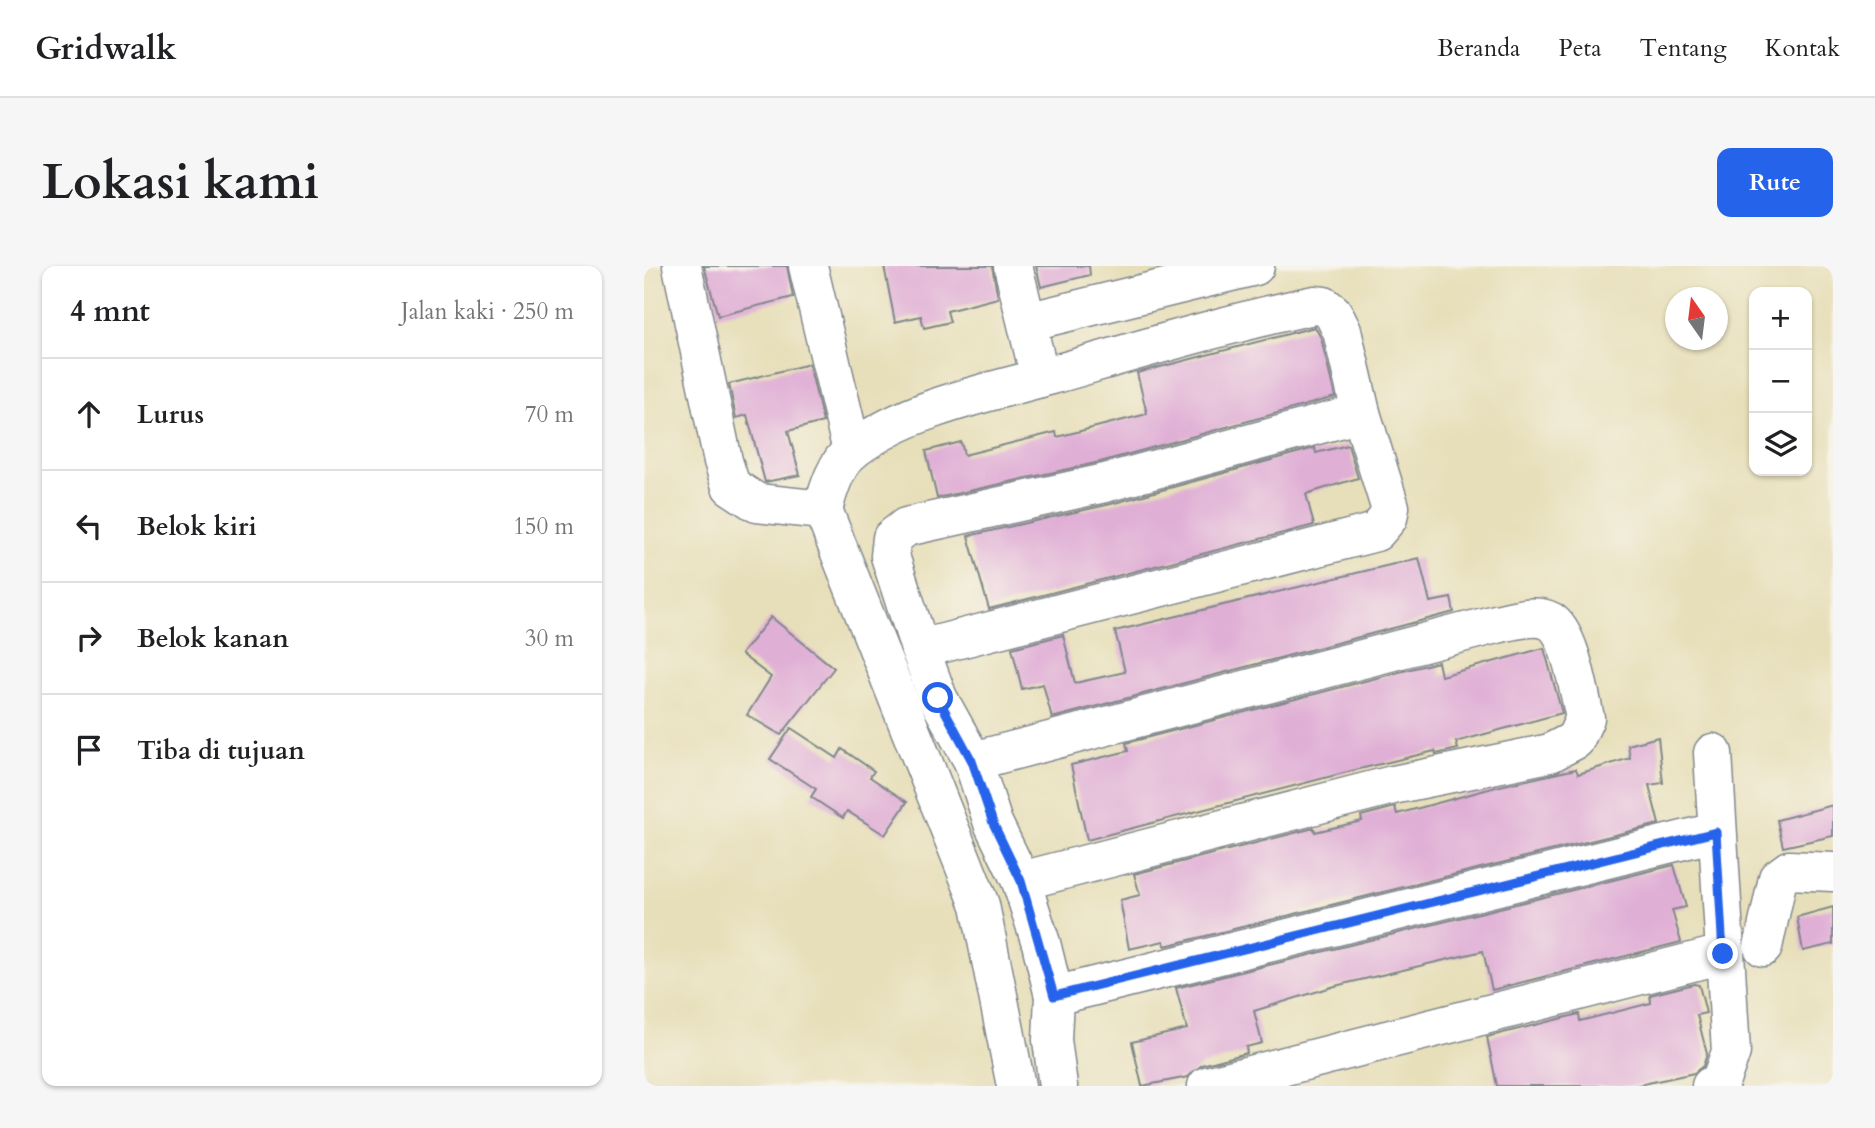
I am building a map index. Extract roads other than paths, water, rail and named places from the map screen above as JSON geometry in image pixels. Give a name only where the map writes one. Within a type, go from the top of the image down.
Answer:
[{"type":"street","points":[[682,266],[723,461],[731,486],[757,503],[823,510]]},
{"type":"street","points":[[808,266],[852,451]]},
{"type":"street","points":[[1013,266],[1040,378]]},
{"type":"street","points":[[1027,323],[1255,266]]},
{"type":"street","points":[[920,649],[1376,532],[1388,518],[1390,508],[1361,412],[1342,331],[1333,313],[1324,306],[1314,305],[1239,321],[909,419],[852,451],[830,483],[823,510],[980,905],[1016,1086]]},
{"type":"street","points":[[1058,1086],[1052,1040],[1054,996],[1021,881],[993,823],[972,761],[938,698],[890,556],[892,538],[906,527],[1105,483],[1361,412]]},
{"type":"street","points":[[972,761],[1496,624],[1528,618],[1549,620],[1561,630],[1585,718],[1575,740],[1549,753],[1393,785],[1021,881]]},
{"type":"street","points":[[1711,1086],[1720,1082],[1731,1052],[1713,753]]},
{"type":"street","points":[[1054,996],[1716,832]]},
{"type":"street","points":[[1763,947],[1778,878],[1790,870],[1833,872]]},
{"type":"street","points":[[1207,1086],[1723,954]]}]
